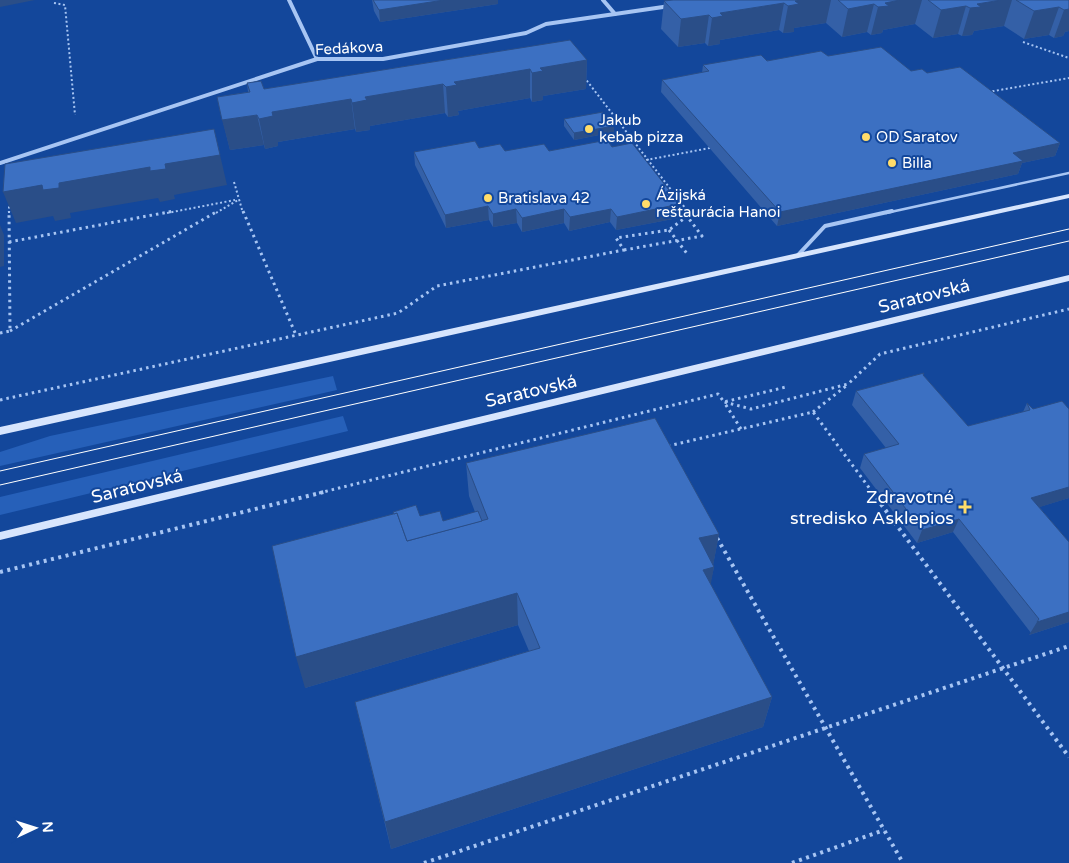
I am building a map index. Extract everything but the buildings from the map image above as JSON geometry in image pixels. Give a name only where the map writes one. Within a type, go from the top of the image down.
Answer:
[{"type":"main road","points":[[0,431],[1069,196]]},
{"type":"main road","name":"Saratovská","points":[[0,536],[1069,278]]},
{"type":"street","points":[[289,0],[317,59]]},
{"type":"street","points":[[603,0],[615,14]]},
{"type":"street","name":"Fedákova","points":[[0,163],[317,59],[383,59],[526,33],[546,24],[673,5]]},
{"type":"lane","points":[[796,257],[825,226],[1069,173]]},
{"type":"path","points":[[54,4],[65,5],[75,117]]},
{"type":"path","points":[[1023,42],[1069,58]]},
{"type":"path","points":[[581,73],[690,214],[669,230],[616,238],[624,250]]},
{"type":"path","points":[[985,93],[1069,78]]},
{"type":"path","points":[[0,400],[398,313],[437,286],[702,236],[644,161],[710,148]]},
{"type":"path","points":[[234,182],[238,200],[296,335]]},
{"type":"path","points":[[9,194],[10,331]]},
{"type":"path","points":[[9,242],[238,200]]},
{"type":"path","points":[[0,333],[10,331],[238,200]]},
{"type":"path","points":[[669,230],[688,256]]},
{"type":"path","points":[[669,456],[664,447],[813,412],[848,384],[880,354],[1069,309]]},
{"type":"path","points":[[724,402],[751,409],[848,384]]},
{"type":"path","points":[[724,402],[786,387]]},
{"type":"path","points":[[0,572],[718,394],[742,429]]},
{"type":"path","points":[[813,412],[1069,757]]},
{"type":"path","points":[[714,532],[903,863]]},
{"type":"path","points":[[424,863],[1069,646]]},
{"type":"path","points":[[792,863],[884,830]]},
{"type":"shaded area","points":[[333,376],[337,390],[0,466],[0,452],[50,436]]},
{"type":"shaded area","points":[[343,416],[348,431],[0,515],[0,497]]},
{"type":"tram line","points":[[0,471],[1069,229]]},
{"type":"tram line","points":[[0,485],[1069,241]]},
{"type":"place","name":"Jakub kebab pizza","points":[[589,129]]},
{"type":"place","name":"OD Saratov","points":[[866,137]]},
{"type":"place","name":"Billa","points":[[892,163]]},
{"type":"place","name":"Bratislava 42","points":[[488,198]]},
{"type":"place","name":"Ázijská reštaurácia Hanoi","points":[[646,204]]},
{"type":"place","name":"Zdravotné stredisko Asklepios","points":[[965,507]]}]
